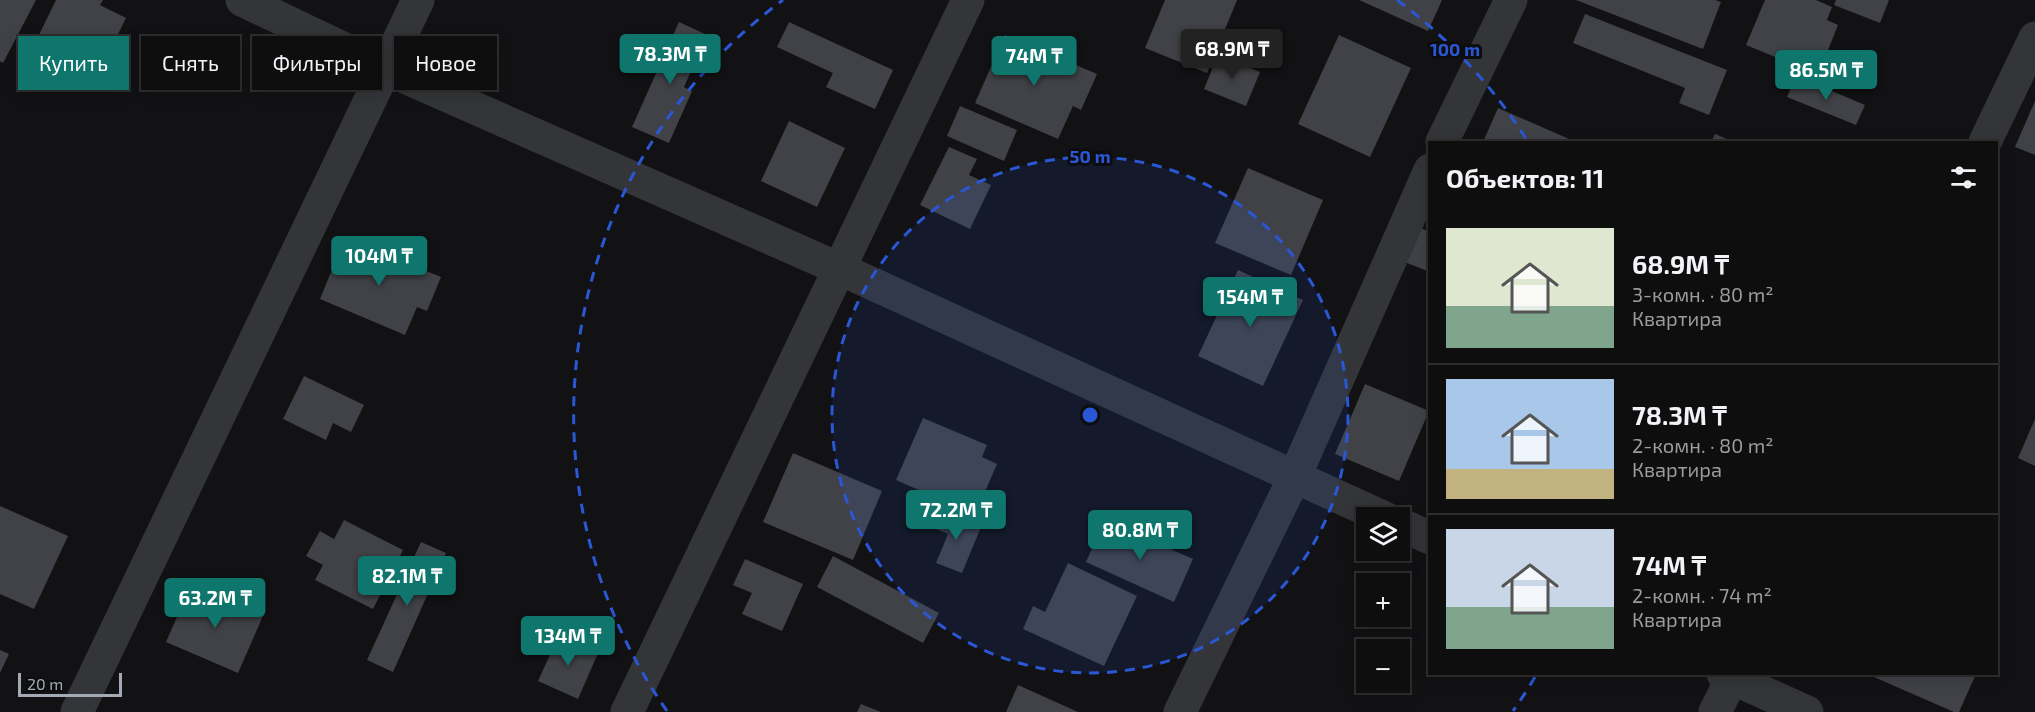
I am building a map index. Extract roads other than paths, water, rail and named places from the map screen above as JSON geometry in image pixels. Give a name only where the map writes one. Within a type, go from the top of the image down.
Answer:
[{"type":"street","points":[[242,0],[384,68],[840,269],[1361,507]]},
{"type":"street","points":[[77,712],[418,0]]},
{"type":"street","points":[[627,712],[968,0]]},
{"type":"street","points":[[1442,141],[1511,0]]},
{"type":"street","points":[[1985,141],[2035,38]]},
{"type":"street","points":[[1180,712],[1295,476],[1428,175]]},
{"type":"street","points":[[1410,529],[1428,537]]},
{"type":"street","points":[[1715,712],[1730,675],[1807,712]]}]
